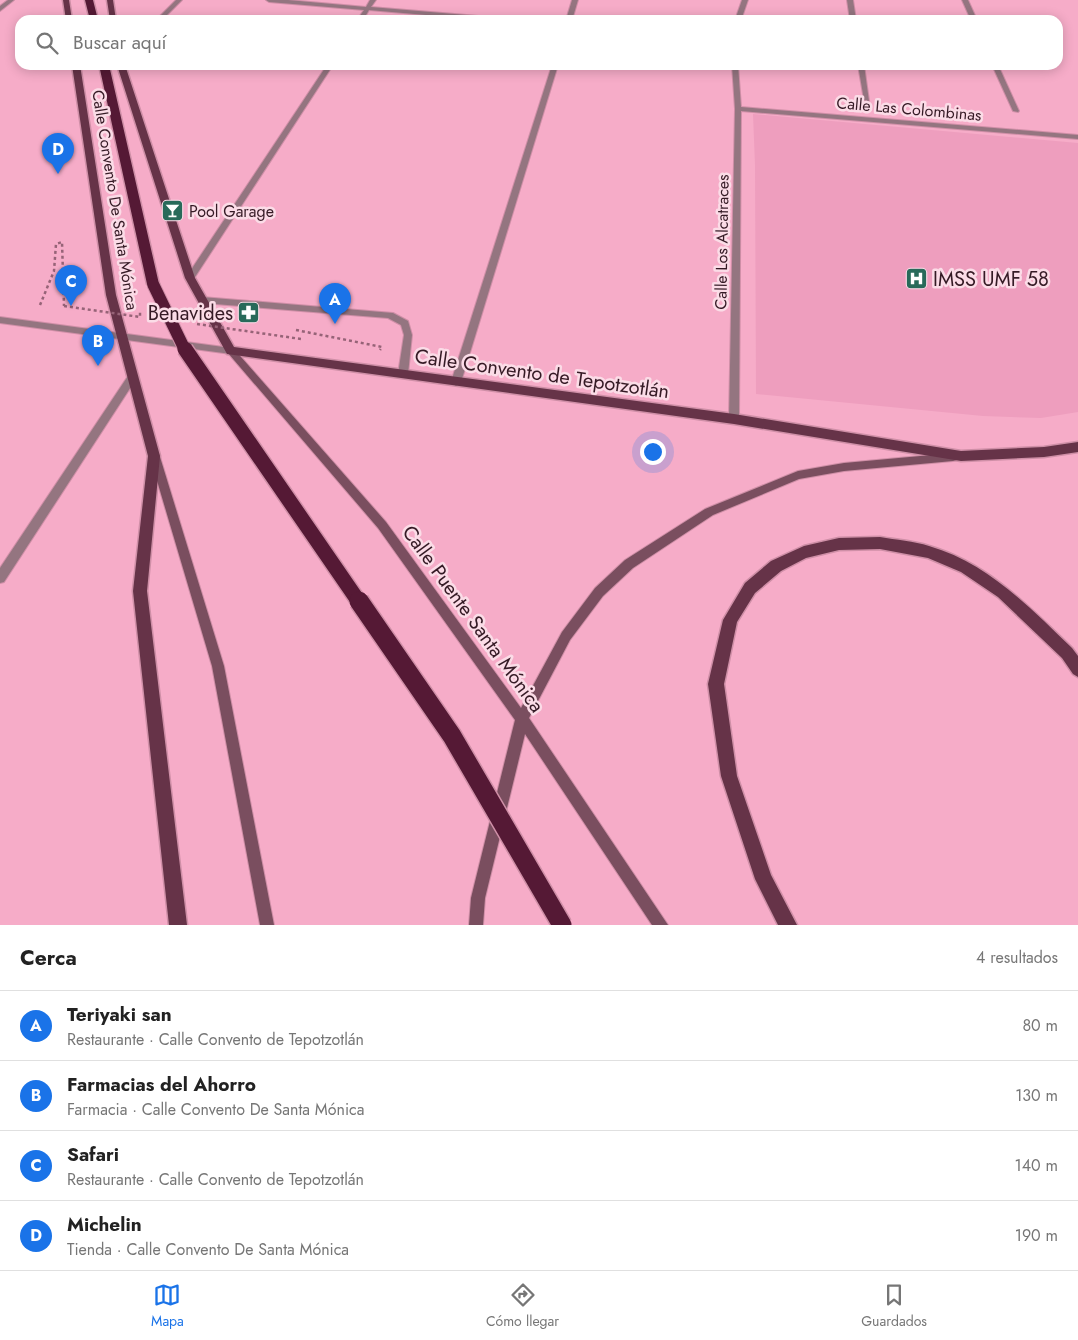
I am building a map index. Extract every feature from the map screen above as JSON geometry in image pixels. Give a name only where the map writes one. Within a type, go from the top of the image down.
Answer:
[{"type":"highway","points":[[89,0],[93,15]]},
{"type":"highway","points":[[105,70],[153,284],[182,345],[452,736],[562,925]]},
{"type":"main road","points":[[66,0],[68,15]]},
{"type":"main road","points":[[110,0],[112,15]]},
{"type":"main road","name":"Calle Convento De Santa Mónica","points":[[77,70],[111,295],[154,456],[218,666],[267,925]]},
{"type":"main road","name":"Calle Convento De Santa Mónica","points":[[123,70],[190,278],[232,351]]},
{"type":"main road","name":"Calle Convento de Tepotzotlán","points":[[232,351],[734,419],[961,456],[1044,452],[1078,448]]},
{"type":"main road","name":"Calle Puente Santa Mónica","points":[[232,351],[382,525],[522,719],[661,925]]},
{"type":"main road","name":"Calle Convento De Santa Mónica","points":[[154,456],[140,590],[178,925]]},
{"type":"main road","points":[[476,925],[478,898],[522,719],[566,636],[599,592],[629,564],[710,512],[798,475],[844,467],[961,456]]},
{"type":"main road","points":[[788,925],[764,879],[729,776],[716,684],[730,620],[750,588],[776,566],[804,552],[839,544],[880,543],[929,552],[966,567],[1003,592],[1068,654],[1078,669]]},
{"type":"street","points":[[0,9],[11,0]]},
{"type":"street","points":[[163,15],[178,0]]},
{"type":"street","points":[[269,0],[441,15]]},
{"type":"street","points":[[363,15],[374,0]]},
{"type":"street","points":[[570,15],[575,0]]},
{"type":"street","points":[[740,15],[745,0]]},
{"type":"street","points":[[850,0],[852,15]]},
{"type":"street","points":[[965,0],[972,15]]},
{"type":"street","points":[[190,278],[327,70]]},
{"type":"street","points":[[456,382],[553,70]]},
{"type":"street","name":"Calle Los Alcatraces","points":[[734,419],[738,109],[735,70]]},
{"type":"street","points":[[862,70],[867,100]]},
{"type":"street","points":[[997,70],[1016,111]]},
{"type":"street","name":"Calle Las Colombinas","points":[[738,109],[1078,137]]},
{"type":"street","points":[[202,300],[390,315],[405,323],[408,335],[403,374]]},
{"type":"street","name":"Calle Convento de Tepotzotlán","points":[[0,320],[122,338],[232,351]]},
{"type":"street","points":[[0,578],[133,376]]},
{"type":"path","points":[[31,324],[54,272],[56,244],[62,242],[64,306]]},
{"type":"path","points":[[295,330],[382,347],[377,357]]},
{"type":"path","points":[[300,339],[310,341]]},
{"type":"shaded area","name":"IMSS UMF 58","points":[[753,114],[1078,143],[1078,412],[1041,418],[983,416],[756,394]]},
{"type":"place","name":"Michelin","points":[[58,174]]},
{"type":"place","name":"Pool Garage","points":[[173,211]]},
{"type":"place","name":"IMSS UMF 58","points":[[917,279]]},
{"type":"place","name":"Safari","points":[[71,306]]},
{"type":"place","name":"Benavides","points":[[249,313]]},
{"type":"place","name":"Teriyaki san","points":[[335,324]]},
{"type":"place","name":"Farmacias del Ahorro","points":[[98,366]]}]
